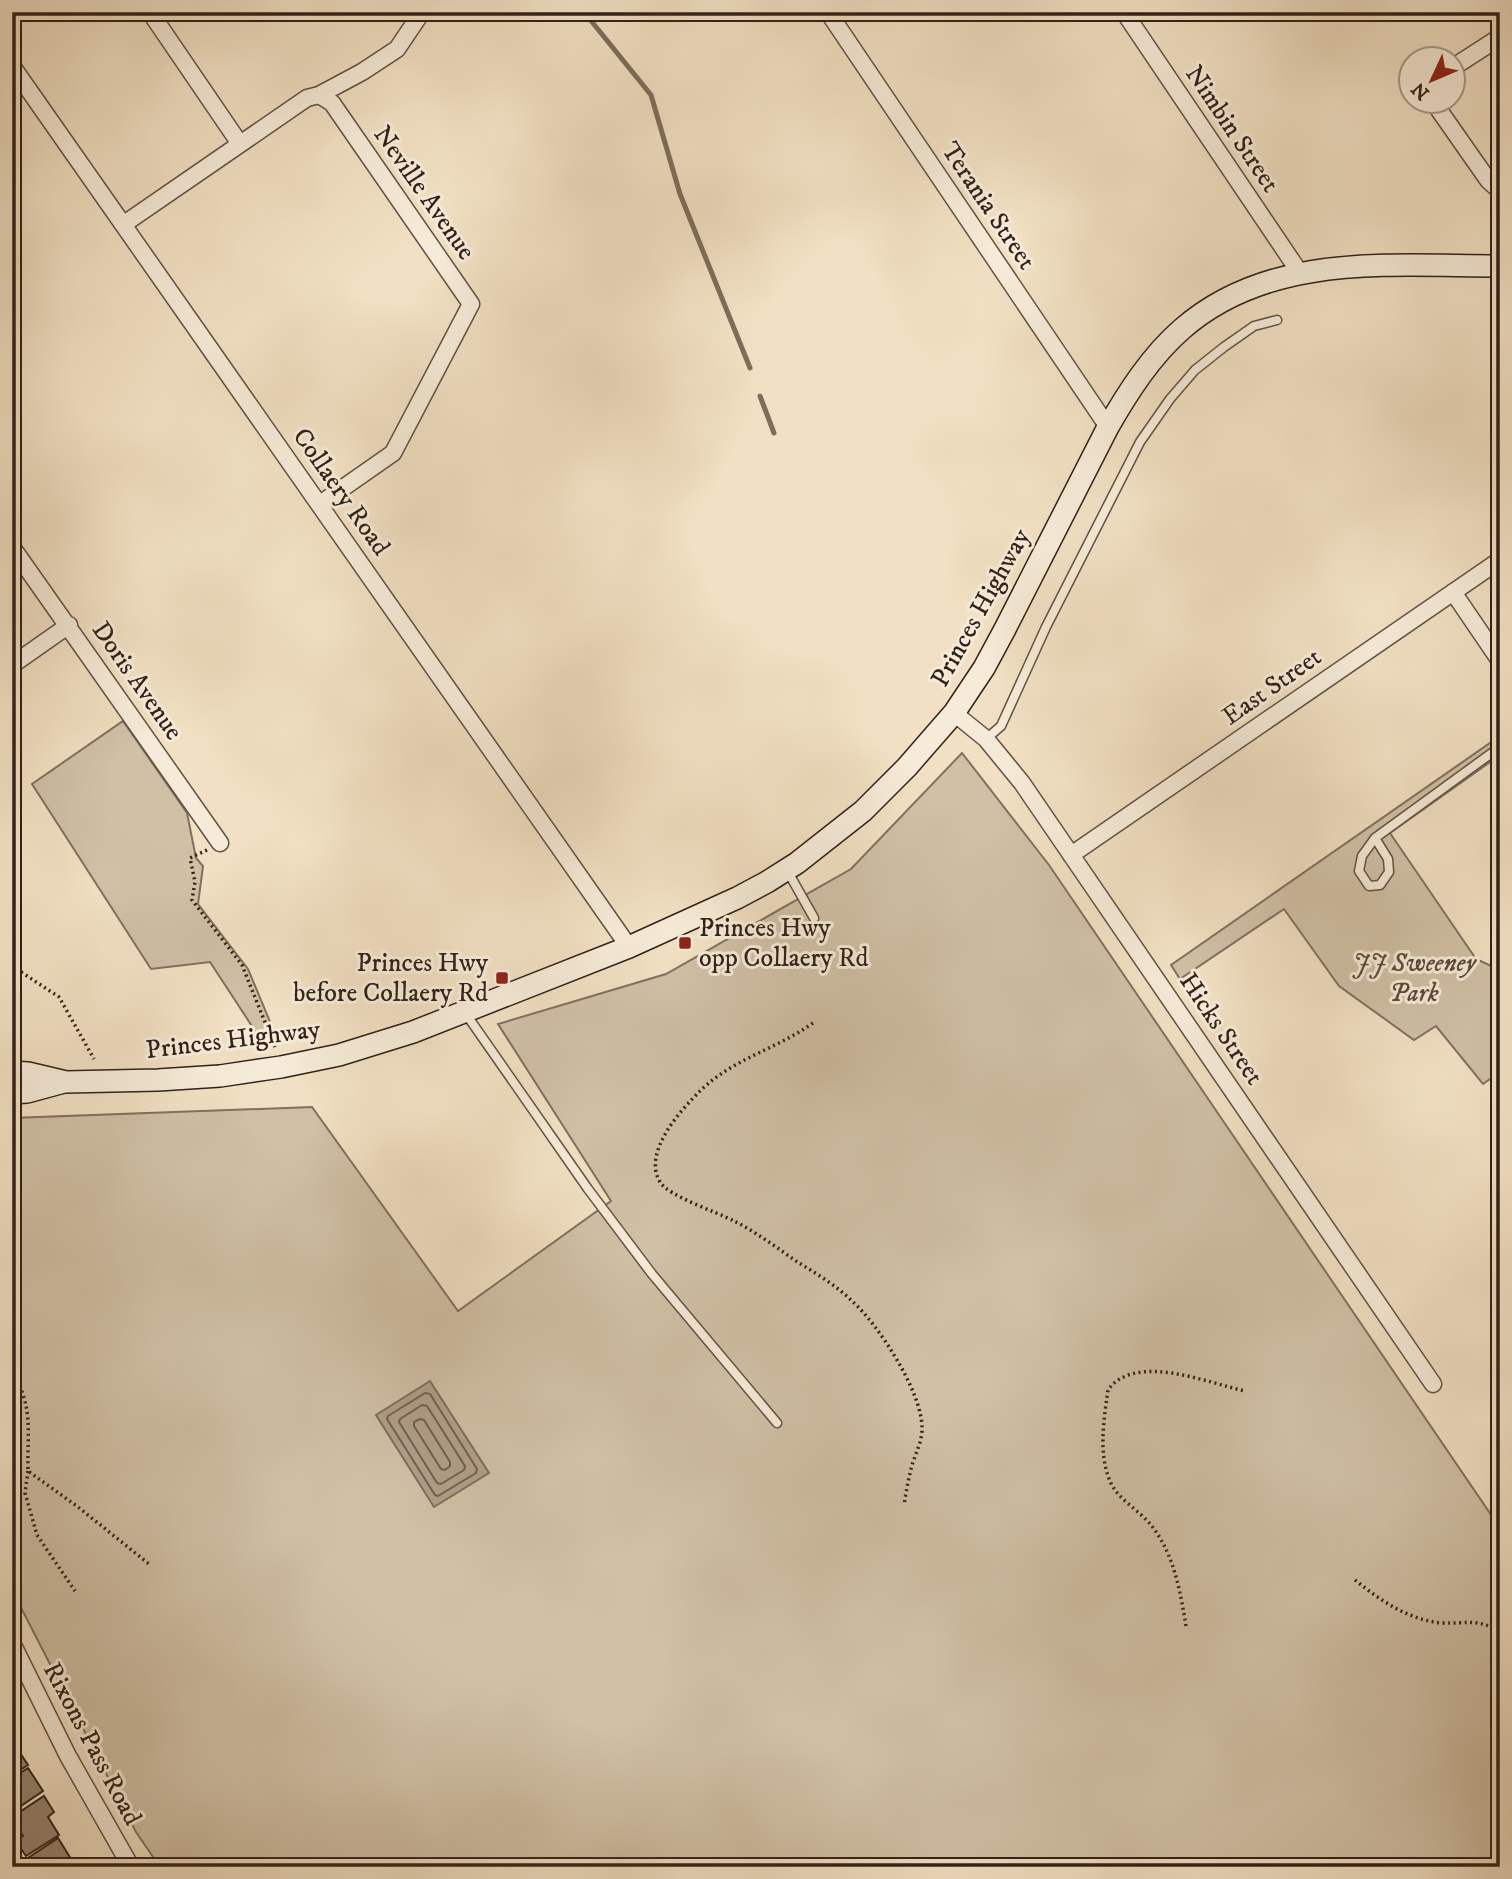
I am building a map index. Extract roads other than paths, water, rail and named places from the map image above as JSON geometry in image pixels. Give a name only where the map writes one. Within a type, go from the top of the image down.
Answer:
[{"type":"main road","name":"Princes Highway","points":[[12,1093],[66,1082],[220,1076],[281,1067],[374,1045],[629,947],[737,898],[787,869],[863,811],[915,759],[954,713],[1006,629],[1128,392],[1150,363],[1200,314],[1257,285],[1300,273],[1342,267],[1500,266]]},
{"type":"main road","name":"Princes Highway","points":[[12,1073],[28,1073],[66,1082]]},
{"type":"street","points":[[150,12],[240,144]]},
{"type":"street","points":[[124,223],[307,98],[319,95],[362,72],[397,49],[422,12]]},
{"type":"street","name":"Terania Street","points":[[828,12],[1108,427]]},
{"type":"street","name":"Nimbin Street","points":[[1124,12],[1300,273]]},
{"type":"street","points":[[1466,59],[1500,37]]},
{"type":"street","name":"Collaery Road","points":[[12,66],[629,947]]},
{"type":"street","name":"Neville Avenue","points":[[319,95],[332,103],[471,304],[393,453],[320,504]]},
{"type":"street","points":[[1443,116],[1488,180],[1500,191]]},
{"type":"street","name":"Doris Avenue","points":[[12,547],[220,843]]},
{"type":"street","name":"East Street","points":[[1071,855],[1500,560]]},
{"type":"street","points":[[1453,592],[1500,661]]},
{"type":"street","points":[[12,665],[69,625]]},
{"type":"street","name":"Hicks Street","points":[[954,713],[986,739],[1022,783],[1433,1384]]},
{"type":"street","name":"Rixons Pass Road","points":[[12,1643],[68,1756],[131,1867]]},
{"type":"lane","points":[[986,739],[1001,726],[1046,627],[1147,431],[1195,370],[1254,326],[1277,320]]},
{"type":"lane","points":[[1376,838],[1388,859],[1389,872],[1380,885],[1369,886],[1359,871],[1362,856],[1376,838],[1500,747]]},
{"type":"lane","points":[[787,869],[814,918]]},
{"type":"lane","points":[[464,1011],[588,1189],[652,1274],[777,1423]]},
{"type":"water","points":[[430,1381],[489,1473],[434,1507],[376,1415]]},
{"type":"waterway","points":[[584,12],[651,95],[680,194],[750,368]]},
{"type":"waterway","points":[[760,396],[774,433]]},
{"type":"place","name":"Princes Hwy opp Collaery Rd","points":[[685,943]]},
{"type":"place","name":"Princes Hwy before Collaery Rd","points":[[502,978]]},
{"type":"park label","name":"JJ Sweeney Park","points":[[1414,978]]}]
